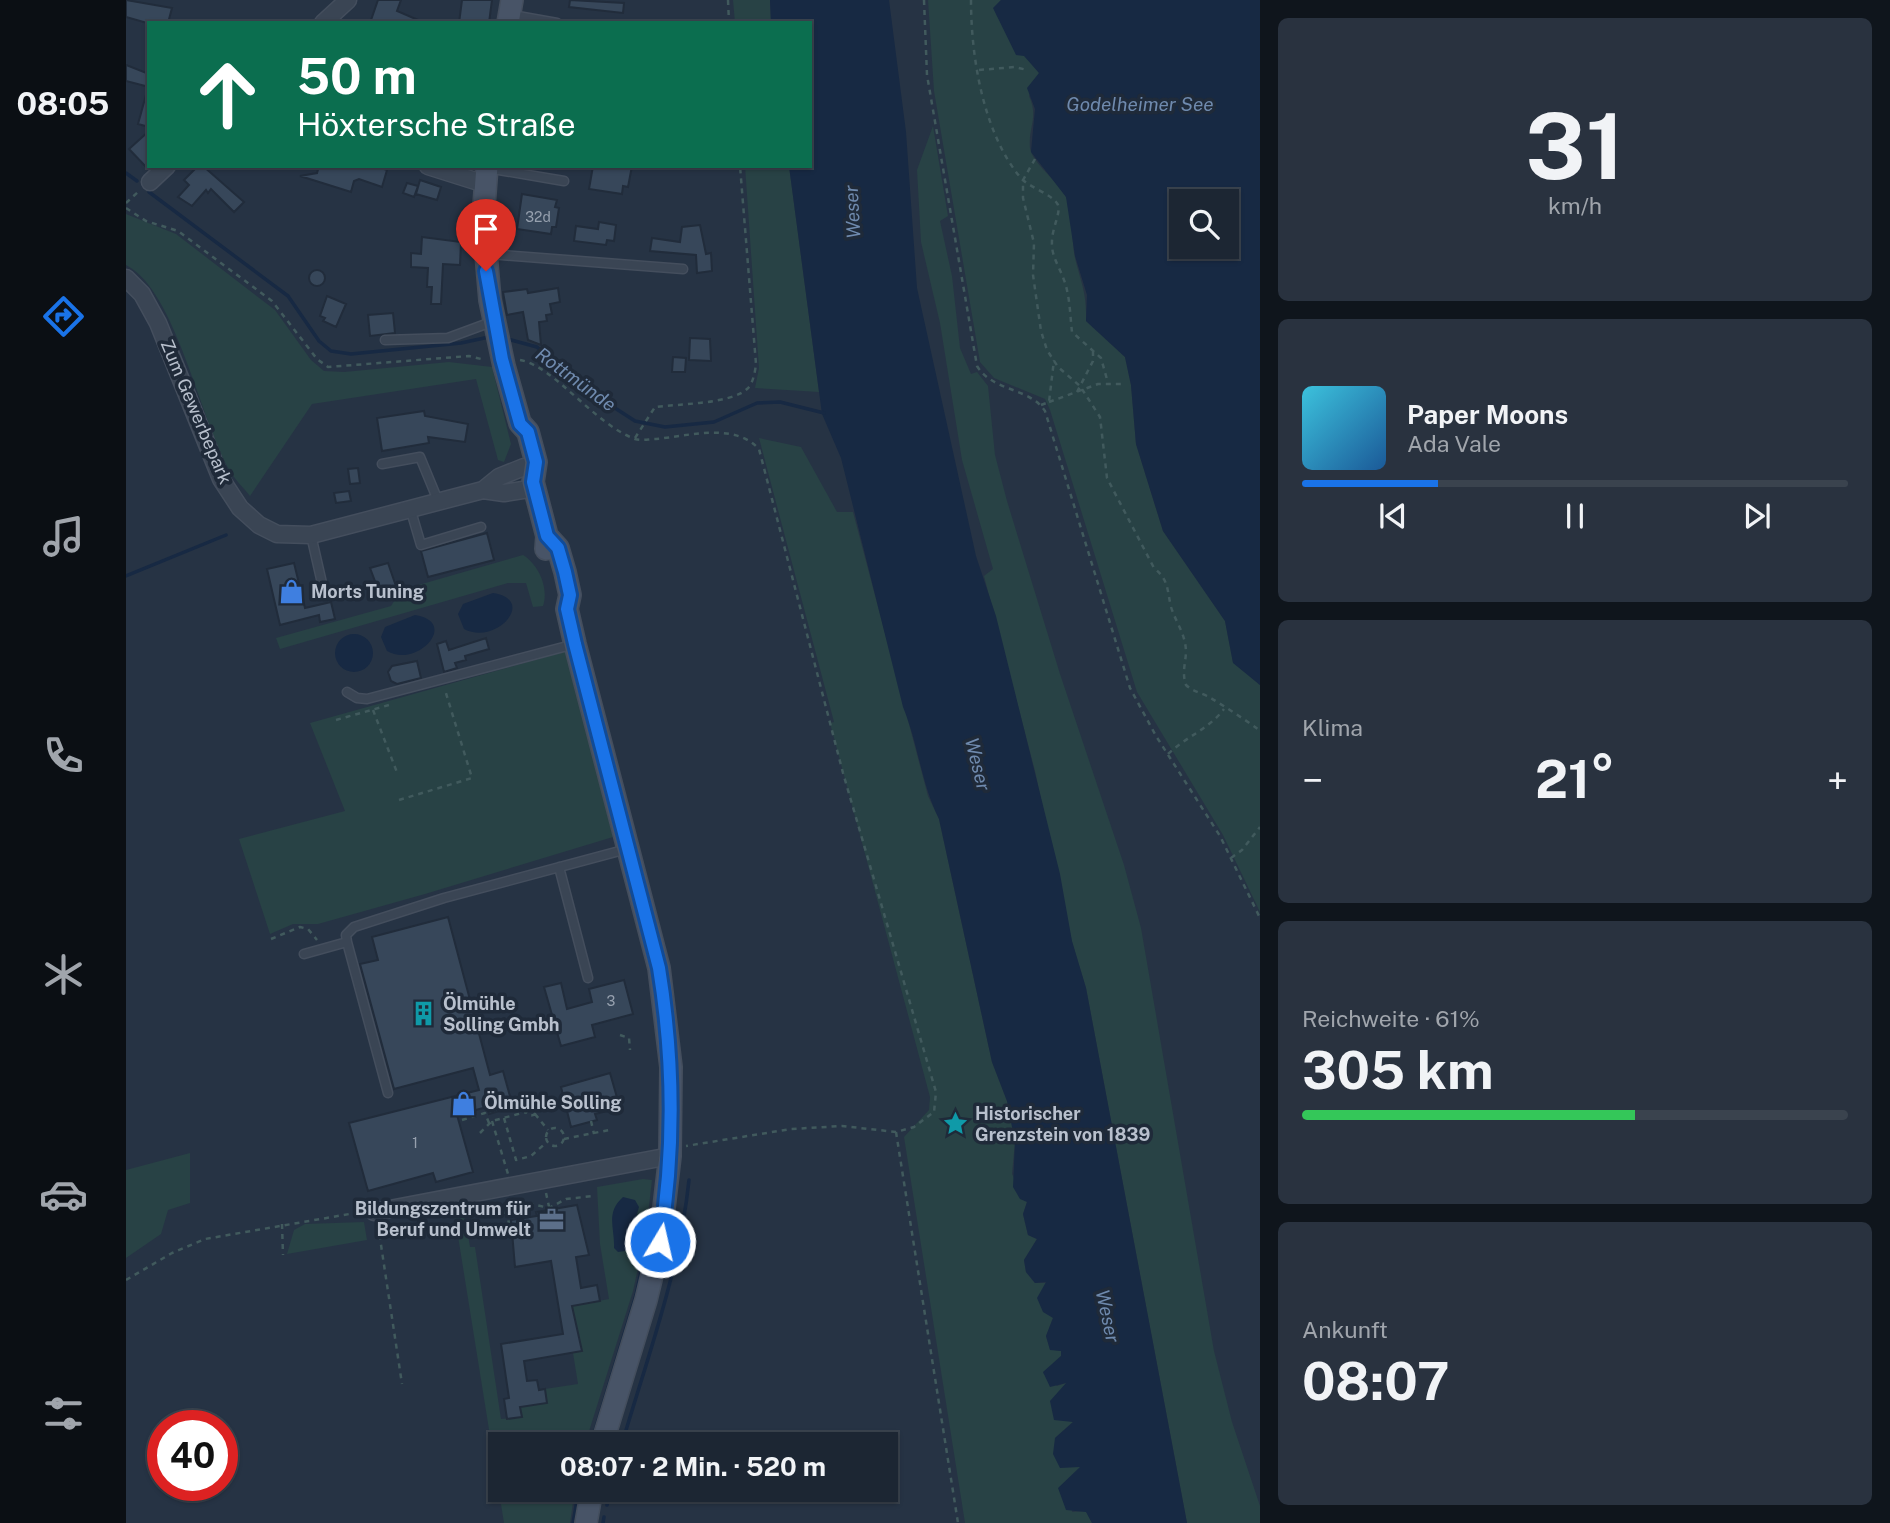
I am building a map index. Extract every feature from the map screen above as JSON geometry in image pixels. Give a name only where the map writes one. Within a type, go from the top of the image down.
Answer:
[{"type":"street","points":[[325,21],[348,0]]},
{"type":"street","points":[[150,182],[165,168]]},
{"type":"street","points":[[445,168],[486,173],[486,254],[500,353],[520,424],[516,436],[547,536],[558,548],[565,572],[570,595],[567,609],[575,644],[630,848],[659,968],[668,1020],[672,1077],[667,1199],[657,1254],[606,1432]]},
{"type":"street","name":"Zum Gewerbepark","points":[[126,278],[142,294],[158,323],[222,479],[240,509],[259,525],[277,534],[311,536],[484,490],[505,493],[531,479]]},
{"type":"street","name":"Zum Gewerbepark","points":[[484,490],[499,477],[531,479]]},
{"type":"street","points":[[375,1212],[544,1181],[670,1152]]},
{"type":"street","points":[[586,1523],[590,1502]]},
{"type":"lane","points":[[510,13],[548,21]]},
{"type":"lane","points":[[486,173],[564,181]]},
{"type":"lane","points":[[486,254],[683,269]]},
{"type":"lane","points":[[385,340],[448,338],[495,325]]},
{"type":"lane","points":[[382,464],[420,457],[439,503]]},
{"type":"lane","points":[[411,511],[421,545],[481,527]]},
{"type":"lane","points":[[311,536],[324,592]]},
{"type":"lane","points":[[347,692],[357,698],[367,699],[575,644]]},
{"type":"lane","points":[[388,1093],[346,935],[354,927],[444,898],[630,848]]},
{"type":"lane","points":[[559,867],[588,978]]},
{"type":"lane","points":[[304,954],[346,942]]},
{"type":"path","points":[[728,0],[729,21]]},
{"type":"path","points":[[924,0],[927,75],[975,358],[983,375],[990,382],[1041,405],[1048,418],[1130,688],[1231,858],[1260,918]]},
{"type":"path","points":[[971,0],[979,69],[990,120],[1023,180],[1055,200],[1059,208],[1060,215],[1052,230],[1052,249],[1065,282],[1072,332],[1101,358],[1108,383]]},
{"type":"path","points":[[979,69],[1015,67],[1027,70]]},
{"type":"path","points":[[1035,159],[1023,180],[1026,216],[1034,243],[1033,275],[1041,331],[1054,360],[1080,386],[1100,418],[1107,478],[1154,568],[1163,575],[1169,588],[1171,608],[1184,635],[1183,676],[1186,685],[1210,697],[1224,709],[1255,724],[1260,731]]},
{"type":"path","points":[[670,1152],[791,1129],[842,1126],[896,1132],[914,1127],[934,1112],[936,1092],[843,773],[759,449],[746,437],[736,434],[634,439],[649,412],[655,407],[733,396],[747,389],[752,380],[755,364],[740,168]]},
{"type":"path","points":[[126,203],[150,182]]},
{"type":"path","points":[[1076,392],[1093,361],[1093,349]]},
{"type":"path","points":[[1049,402],[1054,360]]},
{"type":"path","points":[[1041,405],[1108,383],[1122,384]]},
{"type":"path","points":[[399,800],[472,778],[445,689]]},
{"type":"path","points":[[1168,754],[1192,733],[1209,727],[1224,709]]},
{"type":"path","points":[[336,720],[373,710],[398,775]]},
{"type":"path","points":[[1231,858],[1242,850],[1260,827]]},
{"type":"path","points":[[271,939],[300,927],[308,929],[323,949]]},
{"type":"path","points":[[620,1035],[629,1038],[630,1050]]},
{"type":"path","points":[[480,1133],[490,1122],[526,1112],[530,1105],[537,1109],[565,1101]]},
{"type":"path","points":[[535,1114],[537,1109]]},
{"type":"path","points":[[472,1111],[474,1116]]},
{"type":"path","points":[[526,1112],[530,1116],[535,1114]]},
{"type":"path","points":[[462,1120],[485,1113],[511,1187]]},
{"type":"path","points":[[504,1118],[516,1160],[531,1156],[547,1142],[548,1130],[535,1114]]},
{"type":"path","points":[[591,1121],[594,1134]]},
{"type":"path","points":[[548,1130],[558,1128],[564,1139]]},
{"type":"path","points":[[547,1142],[556,1146],[564,1139],[609,1130]]},
{"type":"path","points":[[896,1132],[958,1523]]},
{"type":"path","points":[[544,1181],[550,1209]]},
{"type":"path","points":[[500,1214],[532,1205],[550,1209],[566,1199],[593,1196]]},
{"type":"path","points":[[126,1280],[172,1253],[205,1239],[282,1224],[375,1212],[402,1384]]},
{"type":"path","points":[[481,1232],[509,1227],[508,1212]]},
{"type":"path","points":[[282,1224],[283,1255]]},
{"type":"green space","points":[[733,0],[770,0],[771,21],[735,21]]},
{"type":"green space","points":[[928,0],[1001,0],[994,8],[997,16],[1039,73],[1029,96],[1033,110],[1030,148],[1035,160],[1061,189],[1068,202],[1075,258],[1085,295],[1086,321],[1125,357],[1131,385],[1136,444],[1163,531],[1225,621],[1233,662],[1260,685],[1260,912],[1223,835],[1137,692],[1045,399],[994,378],[980,362],[934,91]]},
{"type":"green space","points":[[933,126],[948,216],[940,221],[952,276],[960,348],[971,374],[977,372],[988,386],[995,455],[1007,501],[1060,674],[1124,865],[1141,928],[1214,1351],[1232,1422],[1260,1506],[1260,1523],[1187,1523],[1086,988],[1072,942],[1035,771],[984,576],[993,569],[962,460],[940,323],[921,242],[917,170]]},
{"type":"green space","points":[[745,168],[789,168],[819,392],[755,388],[759,368]]},
{"type":"green space","points":[[126,214],[176,234],[275,310],[311,360],[324,371],[344,372],[449,362],[492,367],[511,444],[504,462],[498,460],[476,379],[312,404],[250,496],[232,474],[219,449],[186,359],[159,301],[144,279],[126,265]]},
{"type":"green space","points":[[759,438],[801,447],[837,512],[853,512],[928,796],[939,819],[992,1062],[1007,1101],[1015,1142],[1012,1174],[1027,1202],[1023,1214],[1028,1235],[1037,1239],[1024,1260],[1026,1272],[1035,1283],[1046,1283],[1053,1318],[1046,1336],[1050,1349],[1061,1351],[1061,1356],[1043,1373],[1057,1386],[1066,1383],[1073,1422],[1055,1438],[1080,1467],[1072,1512],[1086,1511],[1092,1523],[965,1523],[904,1137],[929,1110],[930,1097],[830,723],[834,722]]},
{"type":"green space","points":[[523,555],[534,565],[541,577],[545,592],[543,606],[533,607],[526,583],[508,583],[280,649],[276,638],[391,606],[401,590]]},
{"type":"green space","points":[[567,651],[613,837],[425,894],[318,924],[293,924],[270,934],[239,839],[345,811],[310,723]]},
{"type":"green space","points":[[190,1153],[190,1203],[168,1210],[161,1234],[126,1258],[126,1170]]},
{"type":"green space","points":[[643,1179],[652,1180],[646,1232],[633,1291],[589,1432],[489,1432],[453,1205],[463,1204],[470,1247],[475,1247],[501,1419],[522,1417],[520,1407],[545,1389],[578,1384],[573,1353],[582,1351],[572,1306],[609,1299],[600,1244],[597,1187]]},
{"type":"green space","points":[[364,1222],[367,1240],[287,1254],[294,1230],[305,1224]]},
{"type":"green space","points":[[501,1502],[573,1502],[570,1523],[504,1523]]},
{"type":"water","name":"Weser","points":[[770,0],[889,0],[906,132],[917,288],[976,556],[996,616],[1060,874],[1072,941],[1086,988],[1187,1523],[1092,1523],[1086,1512],[1066,1510],[1058,1488],[1080,1467],[1060,1468],[1053,1454],[1055,1438],[1073,1422],[1054,1420],[1050,1401],[1066,1383],[1050,1387],[1043,1372],[1061,1356],[1061,1351],[1050,1350],[1046,1336],[1053,1318],[1043,1312],[1037,1298],[1046,1282],[1035,1283],[1026,1272],[1024,1260],[1037,1239],[1028,1235],[1023,1214],[1027,1202],[1020,1199],[1013,1187],[1015,1142],[1007,1101],[992,1062],[939,819],[903,707],[841,458],[822,414],[789,168],[812,168],[812,21],[771,21]]},
{"type":"water","name":"Godelheimer See","points":[[1001,0],[1260,0],[1260,685],[1233,663],[1225,621],[1163,531],[1136,444],[1131,385],[1125,357],[1086,321],[1087,295],[1075,256],[1066,197],[1031,152],[1035,109],[1027,88],[1039,73],[1024,56],[1016,55],[993,8]]},
{"type":"water","points":[[493,593],[506,597],[512,604],[512,612],[507,620],[488,632],[476,633],[464,629],[458,614],[463,604]]},
{"type":"water","points":[[415,615],[428,619],[434,626],[434,634],[429,642],[410,654],[399,655],[387,651],[381,637],[385,627]]},
{"type":"water","points":[[354,634],[367,640],[373,653],[367,666],[354,672],[341,666],[335,653],[341,640]]},
{"type":"water","points":[[623,1197],[635,1200],[639,1207],[633,1228],[633,1245],[618,1252],[614,1248],[612,1221],[614,1209]]},
{"type":"building","points":[[126,0],[172,8],[169,21],[147,23],[126,17]]},
{"type":"building","points":[[378,0],[401,0],[397,11],[420,21],[371,21]]},
{"type":"building","points":[[462,0],[492,0],[489,21],[459,21]]},
{"type":"building","points":[[570,0],[624,3],[623,13],[569,7]]},
{"type":"building","points":[[126,65],[147,73],[147,86],[126,81]]},
{"type":"building","points":[[146,95],[147,126],[138,124]]},
{"type":"building","points":[[147,133],[147,168],[129,149]]},
{"type":"building","points":[[196,168],[205,168],[244,202],[234,212],[211,189],[208,193],[206,190],[192,206],[178,197],[189,185],[184,180]]},
{"type":"building","points":[[318,168],[387,170],[382,187],[359,179],[354,181],[351,192],[300,176],[317,173]]},
{"type":"building","points":[[593,168],[632,168],[628,187],[623,186],[622,194],[589,189]]},
{"type":"building","points":[[420,180],[441,187],[437,200],[416,194]]},
{"type":"building","points":[[407,183],[418,186],[414,197],[403,193]]},
{"type":"building","points":[[522,194],[557,200],[555,207],[559,208],[556,227],[552,227],[551,234],[517,229]]},
{"type":"building","points":[[599,222],[616,225],[614,241],[607,240],[606,245],[574,241],[576,226],[598,229]]},
{"type":"building","points":[[700,225],[706,254],[711,253],[712,271],[697,273],[696,255],[650,251],[652,238],[680,242],[682,227]]},
{"type":"building","points":[[422,237],[461,242],[460,265],[443,264],[441,304],[431,304],[432,287],[427,287],[428,268],[411,267],[411,253],[421,254]]},
{"type":"building","points":[[317,270],[323,272],[323,284],[317,286],[311,284],[309,278],[311,272]]},
{"type":"building","points":[[558,288],[560,302],[550,304],[552,314],[546,315],[547,321],[539,322],[541,345],[528,340],[523,312],[507,315],[503,292],[527,289],[528,293]]},
{"type":"building","points":[[327,296],[346,304],[336,327],[323,321],[325,318],[320,316]]},
{"type":"building","points":[[393,313],[395,333],[370,336],[368,315]]},
{"type":"building","points":[[690,338],[710,339],[711,361],[689,360]]},
{"type":"building","points":[[673,357],[686,358],[685,372],[672,372]]},
{"type":"building","points":[[424,411],[425,416],[468,424],[465,442],[428,437],[429,443],[382,451],[377,418]]},
{"type":"building","points":[[358,468],[360,483],[350,484],[348,469]]},
{"type":"building","points":[[349,491],[351,501],[336,503],[334,493]]},
{"type":"building","points":[[487,533],[494,560],[428,577],[421,551]]},
{"type":"building","points":[[294,563],[305,608],[331,602],[335,619],[320,622],[319,615],[280,625],[267,569]]},
{"type":"building","points":[[388,563],[398,592],[381,597],[370,568]]},
{"type":"building","points":[[486,638],[489,649],[465,656],[466,660],[455,663],[457,668],[444,672],[437,644],[446,641],[449,650]]},
{"type":"building","points":[[417,661],[421,678],[397,684],[391,681],[388,672],[392,666]]},
{"type":"building","points":[[448,917],[490,1075],[503,1071],[513,1107],[489,1114],[487,1107],[457,1115],[473,1172],[436,1182],[433,1173],[368,1191],[349,1123],[479,1090],[473,1068],[394,1089],[360,964],[378,960],[372,937]]},
{"type":"building","points":[[624,980],[633,1014],[592,1025],[595,1037],[561,1046],[544,987],[561,983],[567,1009],[592,1002],[589,989]]},
{"type":"building","points":[[610,1073],[620,1108],[595,1114],[597,1120],[571,1127],[561,1087]]},
{"type":"building","points":[[577,1205],[589,1255],[576,1257],[581,1288],[597,1285],[600,1301],[572,1306],[582,1351],[524,1361],[527,1381],[537,1380],[539,1390],[545,1389],[547,1403],[520,1407],[522,1417],[507,1419],[504,1399],[509,1398],[501,1344],[563,1334],[551,1261],[515,1267],[511,1220],[537,1216],[536,1212]]},
{"type":"waterway","name":"Rottmünde","points":[[126,173],[137,181]]},
{"type":"waterway","name":"Rottmünde","points":[[149,192],[288,296],[319,341],[331,351],[351,354],[461,343],[489,337]]},
{"type":"waterway","name":"Rottmünde","points":[[504,338],[537,347],[584,388],[635,421],[665,427],[714,422],[757,403],[780,402],[824,413]]},
{"type":"waterway","points":[[126,576],[226,535]]},
{"type":"waterway","points":[[626,1432],[671,1278],[689,1180]]},
{"type":"waterway","points":[[595,1432],[636,1295],[652,1219]]},
{"type":"waterway","points":[[573,1523],[577,1502]]},
{"type":"waterway","points":[[603,1523],[604,1517]]},
{"type":"place","name":"Morts Tuning","points":[[291,592]]},
{"type":"place","name":"Ölmühle Solling Gmbh","points":[[423,1014]]},
{"type":"place","name":"Ölmühle Solling","points":[[464,1103]]},
{"type":"place","name":"Historischer Grenzstein von 1839","points":[[955,1124]]},
{"type":"place","name":"Bildungszentrum für Beruf und Umwelt","points":[[551,1219]]},
{"type":"route","points":[[486,271],[502,359],[520,424],[528,432],[536,462],[533,482],[547,536],[558,548],[565,572],[570,595],[567,609],[575,644],[659,968],[668,1020],[672,1087],[667,1199],[660,1242]]}]
